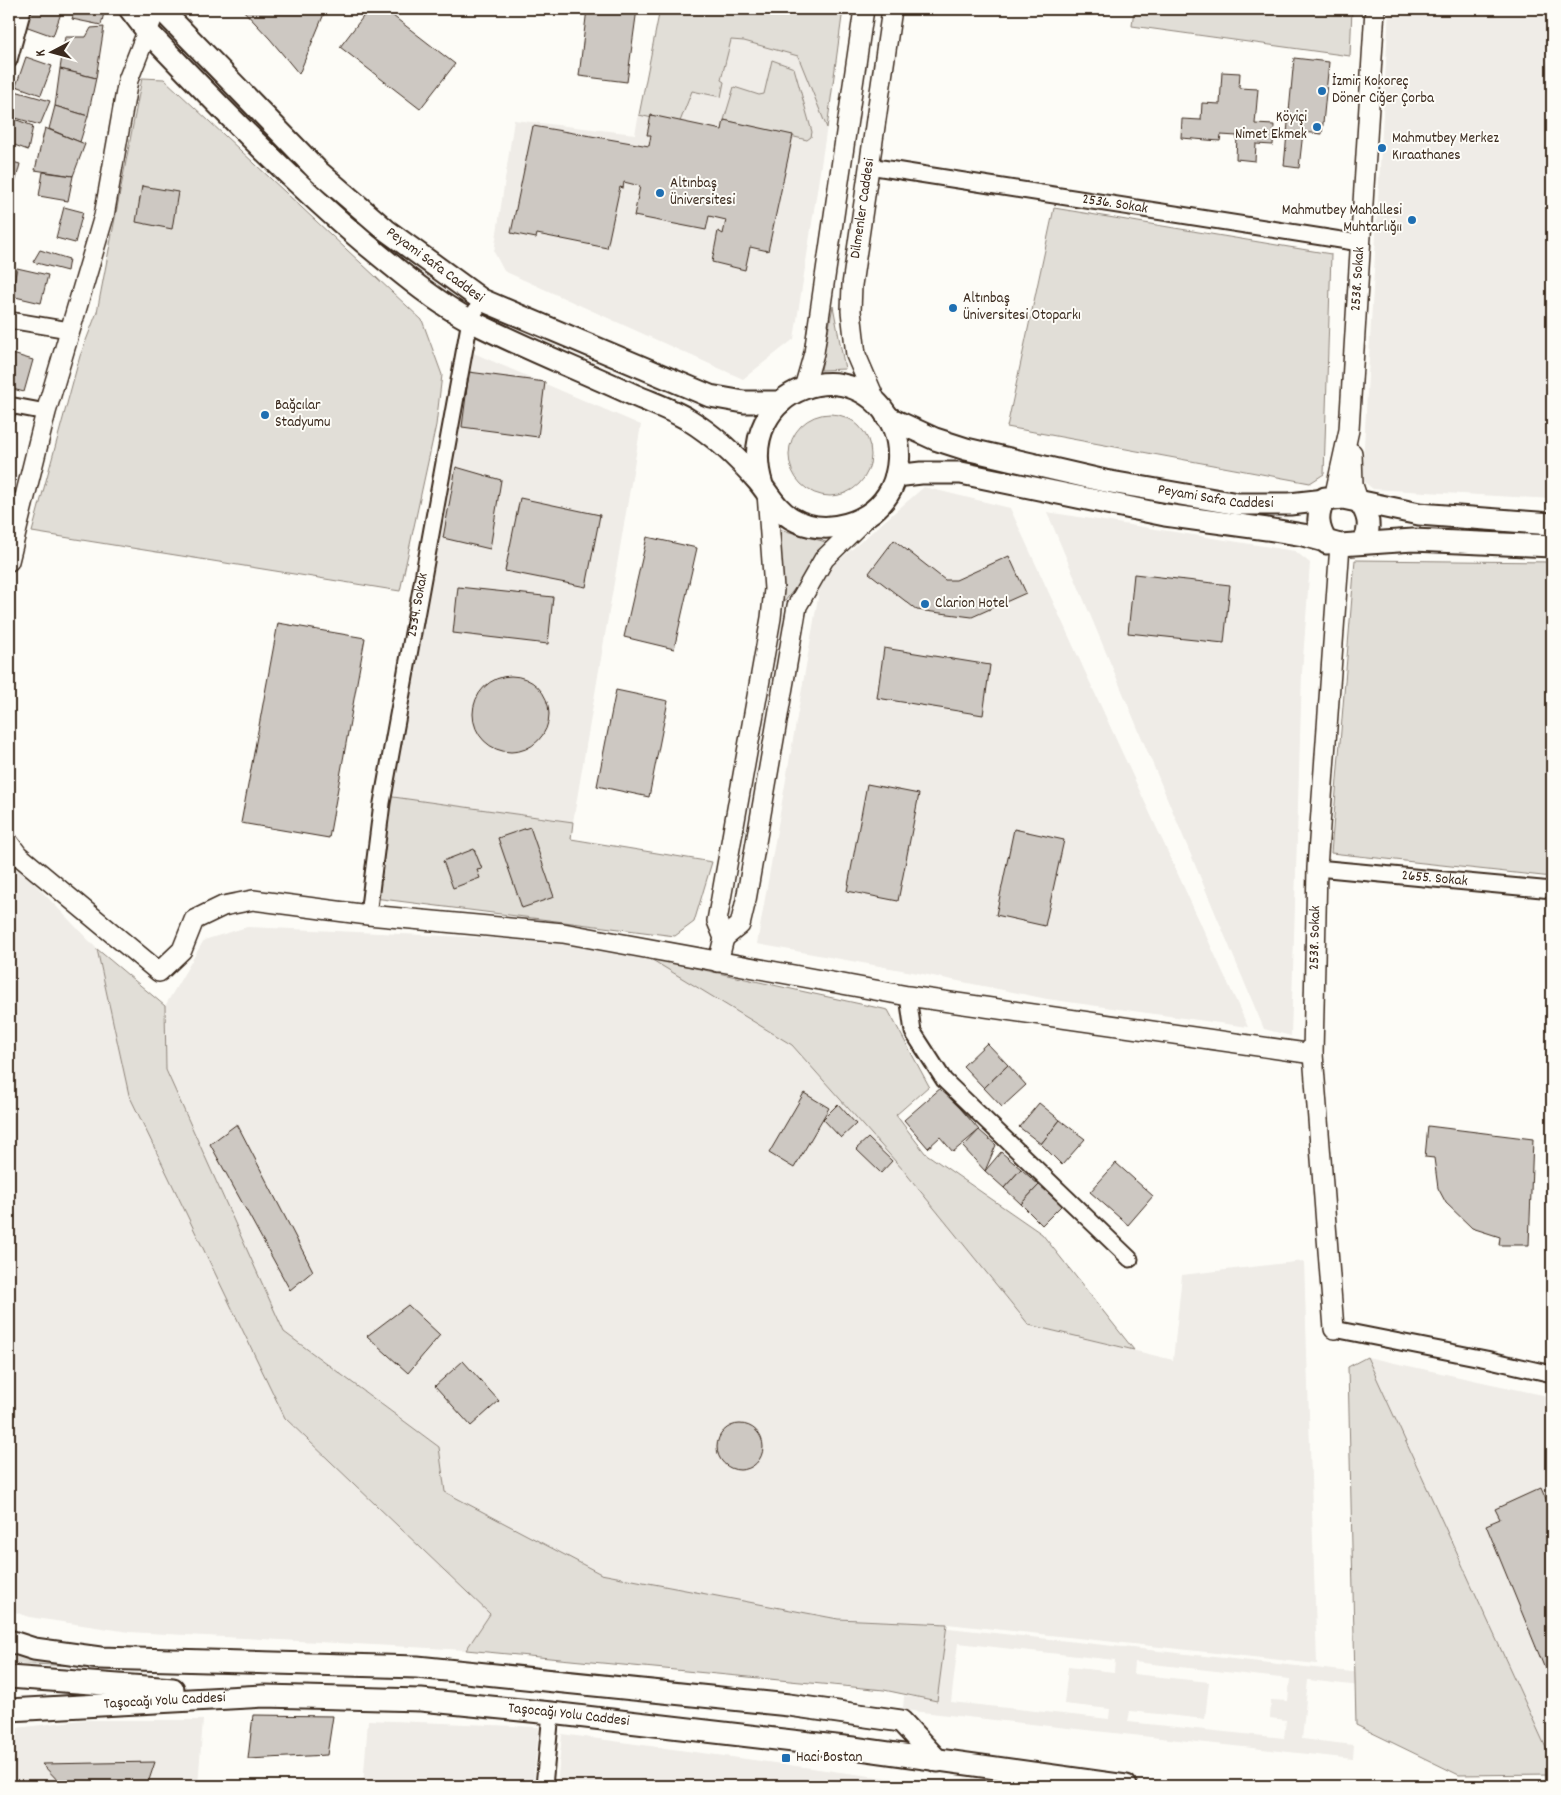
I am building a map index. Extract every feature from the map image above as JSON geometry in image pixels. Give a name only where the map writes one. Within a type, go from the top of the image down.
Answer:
[{"type":"main road","points":[[130,9],[147,31],[269,157],[326,210],[404,275],[470,320],[689,420],[725,447],[764,489],[774,503],[790,517],[811,526],[832,528],[854,523],[872,512],[883,502],[896,476],[899,461],[898,446],[882,411],[859,391],[841,385],[822,384],[804,388],[781,402],[766,420],[759,435],[756,452],[757,469],[764,489]]},
{"type":"main road","name":"Peyami Safa Caddesi","points":[[161,9],[319,172],[386,230],[482,300],[710,396],[744,402],[781,402]]},
{"type":"main road","name":"Peyami Safa Caddesi","points":[[882,411],[935,438],[966,449],[1104,481],[1238,504],[1290,504],[1329,498],[1358,500],[1386,508],[1419,514],[1552,524]]},
{"type":"main road","name":"Peyami Safa Caddesi","points":[[896,476],[961,473],[1165,515],[1303,535],[1334,544],[1413,540],[1552,546]]},
{"type":"main road","points":[[1329,498],[1320,508],[1318,524],[1334,544]]},
{"type":"main road","points":[[1358,500],[1364,508],[1369,522],[1368,533],[1364,542]]},
{"type":"main road","points":[[9,1641],[34,1649],[100,1658],[417,1667],[789,1705],[902,1721],[938,1761]]},
{"type":"main road","points":[[9,1678],[264,1696]]},
{"type":"main road","points":[[536,1679],[549,1697],[551,1713]]},
{"type":"main road","name":"Taşocağı Yolu Caddesi","points":[[9,1710],[264,1696],[421,1700],[853,1748],[1126,1786]]},
{"type":"main road","points":[[853,1748],[858,1715]]},
{"type":"street","points":[[9,60],[23,9]]},
{"type":"street","points":[[9,561],[16,501],[46,412],[104,216],[128,80],[156,9]]},
{"type":"street","name":"Dilmenler Caddesi","points":[[804,388],[814,353],[864,9]]},
{"type":"street","name":"Dilmenler Caddesi","points":[[882,411],[856,355],[851,311],[852,285],[892,9]]},
{"type":"street","name":"2538. Sokak","points":[[1349,430],[1375,9]]},
{"type":"street","name":"2536. Sokak","points":[[869,166],[1360,243]]},
{"type":"street","name":"2534. Sokak","points":[[368,915],[382,804],[470,320],[482,300]]},
{"type":"street","points":[[9,320],[69,330]]},
{"type":"street","points":[[9,405],[46,412]]},
{"type":"street","points":[[1329,498],[1349,430]]},
{"type":"street","points":[[1349,430],[1352,442],[1353,485],[1358,500]]},
{"type":"street","points":[[718,962],[724,938],[718,921],[773,599],[764,489]]},
{"type":"street","points":[[724,938],[740,925],[744,909],[797,606],[824,559],[872,512]]},
{"type":"street","name":"2538. Sokak","points":[[1334,544],[1317,868],[1313,1054],[1334,1330]]},
{"type":"street","points":[[9,843],[18,855],[159,972],[182,950],[194,920],[223,906],[253,900],[368,915],[563,933],[908,996],[1313,1054]]},
{"type":"street","name":"2655. Sokak","points":[[1317,868],[1552,890]]},
{"type":"street","points":[[908,996],[913,1032],[944,1080],[1130,1259]]},
{"type":"street","points":[[1334,1330],[1486,1359],[1552,1374]]},
{"type":"street","points":[[544,1786],[551,1713]]},
{"type":"shaded area","name":"Altınbaş Üniversitesi","points":[[660,9],[797,9],[830,107],[794,339],[743,379],[504,271],[494,252],[514,120],[635,134]]},
{"type":"shaded area","points":[[660,9],[843,9],[827,128],[798,56],[744,41],[731,40],[721,80],[724,82],[721,97],[692,91],[679,124],[639,115]]},
{"type":"shaded area","points":[[1134,9],[1352,9],[1350,56],[1132,26]]},
{"type":"shaded area","points":[[1389,9],[1552,9],[1552,499],[1373,489],[1362,480]]},
{"type":"shaded area","points":[[772,60],[794,68],[812,132],[811,137],[807,140],[724,120],[734,87],[759,95],[764,94]]},
{"type":"shaded area","name":"Bağcılar Stadyumu","points":[[142,78],[164,79],[422,320],[442,375],[436,425],[400,591],[32,532],[80,356],[97,312]]},
{"type":"shaded area","points":[[1054,208],[1331,254],[1324,474],[1310,483],[1007,427]]},
{"type":"shaded area","points":[[833,306],[845,369],[821,370]]},
{"type":"shaded area","points":[[464,349],[641,425],[573,822],[386,796]]},
{"type":"shaded area","points":[[830,414],[846,417],[859,426],[868,439],[871,455],[868,471],[859,484],[846,493],[830,496],[814,493],[801,484],[792,471],[789,455],[792,439],[801,426],[814,417]]},
{"type":"shaded area","points":[[924,487],[1010,508],[1248,1027],[1047,999],[918,973],[757,944],[822,575]]},
{"type":"shaded area","points":[[1047,512],[1295,551],[1310,563],[1302,673],[1291,1036],[1264,1029]]},
{"type":"shaded area","points":[[775,528],[826,542],[826,548],[785,601],[781,601]]},
{"type":"shaded area","points":[[1355,560],[1552,562],[1552,877],[1331,853]]},
{"type":"shaded area","points":[[386,796],[573,822],[571,839],[712,862],[694,922],[675,936],[374,898]]},
{"type":"shaded area","points":[[9,857],[97,949],[129,1095],[285,1418],[490,1614],[466,1650],[129,1632],[29,1617],[9,1610]]},
{"type":"shaded area","points":[[247,927],[554,941],[649,958],[792,1045],[904,1171],[1029,1325],[1173,1360],[1182,1275],[1304,1261],[1317,1664],[947,1624],[838,1619],[601,1574],[445,1492],[439,1447],[284,1332],[166,1070],[165,1006],[204,940]]},
{"type":"shaded area","points":[[97,949],[165,1006],[166,1070],[284,1332],[439,1447],[445,1492],[601,1574],[838,1619],[947,1624],[937,1701],[884,1690],[466,1650],[490,1614],[285,1418],[129,1095]]},
{"type":"shaded area","points":[[649,958],[888,1010],[929,1086],[896,1115],[925,1153],[1042,1234],[1134,1350],[1029,1325],[904,1171],[792,1045]]},
{"type":"shaded area","points":[[1367,1357],[1552,1397],[1552,1761]]},
{"type":"shaded area","points":[[1367,1357],[1552,1761],[1552,1774],[1459,1775],[1356,1725],[1348,1367]]},
{"type":"shaded area","points":[[912,1624],[1361,1673],[1360,1686],[1308,1680],[1302,1739],[1354,1745],[1353,1759],[903,1710],[904,1696],[932,1699]],"holes":[[[958,1643],[1115,1660],[1114,1672],[1068,1667],[1064,1704],[1110,1709],[1109,1719],[951,1702]],[[1134,1662],[1290,1679],[1288,1701],[1271,1700],[1270,1718],[1286,1720],[1284,1738],[1128,1722],[1130,1711],[1205,1719],[1209,1682],[1133,1674]]]},
{"type":"shaded area","points":[[9,1651],[76,1666],[9,1663]]},
{"type":"shaded area","points":[[81,1720],[203,1720],[198,1786],[9,1786],[9,1729]]},
{"type":"shaded area","points":[[368,1720],[539,1727],[533,1786],[363,1786]]},
{"type":"shaded area","points":[[562,1734],[870,1776],[959,1786],[557,1786]]},
{"type":"building","points":[[31,9],[49,9],[61,13],[53,36],[25,26]]},
{"type":"building","points":[[75,9],[105,9],[101,25],[72,19]]},
{"type":"building","points":[[242,9],[326,9],[299,74],[270,39]]},
{"type":"building","points":[[369,9],[384,9],[455,64],[420,109],[340,47]]},
{"type":"building","points":[[587,9],[637,9],[627,82],[579,76]]},
{"type":"building","points":[[104,27],[96,78],[60,69],[65,37],[86,37],[91,28]]},
{"type":"building","points":[[26,57],[52,66],[41,95],[16,86]]},
{"type":"building","points":[[1294,58],[1329,62],[1322,134],[1303,132],[1299,168],[1284,166]]},
{"type":"building","points":[[60,69],[96,78],[88,116],[55,106]]},
{"type":"building","points":[[1222,72],[1240,73],[1239,88],[1258,89],[1255,124],[1274,125],[1273,145],[1256,144],[1255,161],[1236,159],[1237,136],[1221,135],[1220,141],[1181,138],[1182,119],[1201,120],[1202,103],[1220,104]]},
{"type":"building","points":[[15,91],[50,101],[40,125],[9,116]]},
{"type":"building","points":[[55,106],[88,116],[80,142],[49,129]]},
{"type":"building","points":[[651,115],[722,130],[724,120],[793,135],[768,251],[750,247],[745,270],[712,262],[718,231],[723,234],[726,220],[709,216],[706,230],[634,216],[640,186],[624,182],[623,188],[620,187],[607,248],[537,234],[536,238],[511,233],[533,126],[649,146],[651,135],[647,135]]},
{"type":"building","points":[[9,117],[33,126],[28,150],[9,143]]},
{"type":"building","points":[[45,128],[85,144],[73,176],[35,170]]},
{"type":"building","points":[[9,161],[20,164],[14,187],[9,186]]},
{"type":"building","points":[[43,172],[73,176],[68,201],[39,196]]},
{"type":"building","points":[[142,186],[178,192],[172,229],[136,222]]},
{"type":"building","points":[[64,207],[83,212],[75,243],[56,238]]},
{"type":"building","points":[[40,250],[69,259],[67,271],[33,262]]},
{"type":"building","points":[[17,268],[48,275],[41,303],[11,296]]},
{"type":"building","points":[[9,353],[33,360],[24,392],[9,388]]},
{"type":"building","points":[[469,372],[545,382],[538,437],[462,427]]},
{"type":"building","points":[[9,410],[16,411],[9,447]]},
{"type":"building","points":[[456,467],[501,480],[490,549],[443,538]]},
{"type":"building","points":[[520,498],[600,515],[586,587],[505,571]]},
{"type":"building","points":[[647,537],[697,548],[674,649],[624,637]]},
{"type":"building","points":[[894,540],[945,580],[956,580],[1009,556],[1026,593],[972,617],[917,610],[869,573]]},
{"type":"building","points":[[1134,574],[1230,585],[1224,643],[1128,633]]},
{"type":"building","points":[[458,587],[553,597],[548,644],[453,633]]},
{"type":"building","points":[[278,623],[365,638],[329,838],[241,823]]},
{"type":"building","points":[[884,648],[990,665],[983,715],[877,698]]},
{"type":"building","points":[[511,676],[526,679],[538,687],[546,699],[549,714],[546,729],[538,741],[526,749],[511,752],[496,749],[484,741],[476,729],[473,714],[476,699],[484,687],[496,679]]},
{"type":"building","points":[[616,690],[668,701],[649,797],[597,786]]},
{"type":"building","points":[[867,784],[919,794],[898,901],[847,891]]},
{"type":"building","points":[[530,827],[554,897],[522,908],[498,838]]},
{"type":"building","points":[[1014,829],[1064,840],[1045,926],[996,915]]},
{"type":"building","points":[[474,849],[482,869],[477,870],[480,878],[453,888],[443,861]]},
{"type":"building","points":[[987,1043],[1008,1065],[984,1088],[963,1066]]},
{"type":"building","points":[[1008,1065],[1026,1085],[1002,1107],[984,1088]]},
{"type":"building","points":[[942,1087],[979,1130],[953,1152],[940,1137],[928,1148],[904,1120]]},
{"type":"building","points":[[804,1093],[829,1108],[794,1168],[769,1153]]},
{"type":"building","points":[[1039,1103],[1060,1120],[1041,1144],[1019,1127]]},
{"type":"building","points":[[838,1104],[856,1124],[841,1138],[823,1119]]},
{"type":"building","points":[[1060,1120],[1085,1139],[1062,1165],[1041,1144]]},
{"type":"building","points":[[237,1124],[313,1271],[290,1290],[210,1144]]},
{"type":"building","points":[[1428,1126],[1533,1139],[1529,1245],[1499,1245],[1500,1237],[1472,1228],[1446,1203],[1438,1188],[1434,1158],[1425,1157]]},
{"type":"building","points":[[979,1130],[996,1145],[985,1171],[963,1147]]},
{"type":"building","points":[[868,1138],[892,1161],[881,1173],[856,1149]]},
{"type":"building","points":[[1001,1152],[1021,1169],[1004,1188],[985,1171]]},
{"type":"building","points":[[1116,1163],[1153,1196],[1128,1225],[1090,1192]]},
{"type":"building","points":[[1021,1169],[1039,1185],[1021,1204],[1004,1188]]},
{"type":"building","points":[[1039,1185],[1062,1205],[1042,1225],[1021,1204]]},
{"type":"building","points":[[408,1305],[440,1335],[408,1373],[367,1336]]},
{"type":"building","points":[[463,1361],[499,1401],[471,1426],[435,1386]]},
{"type":"building","points":[[740,1424],[753,1428],[759,1434],[763,1447],[759,1460],[753,1466],[740,1470],[727,1466],[721,1460],[717,1447],[721,1434],[727,1428]]},
{"type":"building","points":[[1541,1488],[1552,1514],[1552,1670],[1551,1667],[1545,1669],[1486,1525],[1500,1519],[1495,1509]]},
{"type":"building","points":[[253,1715],[333,1716],[327,1755],[248,1759]]},
{"type":"building","points":[[155,1762],[147,1786],[63,1786],[42,1764]]},
{"type":"place","name":"İzmir Kokoreç Döner Ciğer Çorba","points":[[1322,91]]},
{"type":"place","name":"Köyiçi Nimet Ekmek","points":[[1317,127]]},
{"type":"place","name":"Mahmutbey Merkez Kıraathanes","points":[[1382,148]]},
{"type":"place","name":"Altınbaş Üniversitesi","points":[[660,193]]},
{"type":"place","name":"Mahmutbey Mahallesi Muhtarlığıı","points":[[1412,220]]},
{"type":"place","name":"Altınbaş Üniversitesi Otoparkı","points":[[953,308]]},
{"type":"place","name":"Bağcılar Stadyumu","points":[[265,415]]},
{"type":"place","name":"Clarion Hotel","points":[[925,604]]},
{"type":"place","name":"Haci Bostan","points":[[786,1758]]}]
